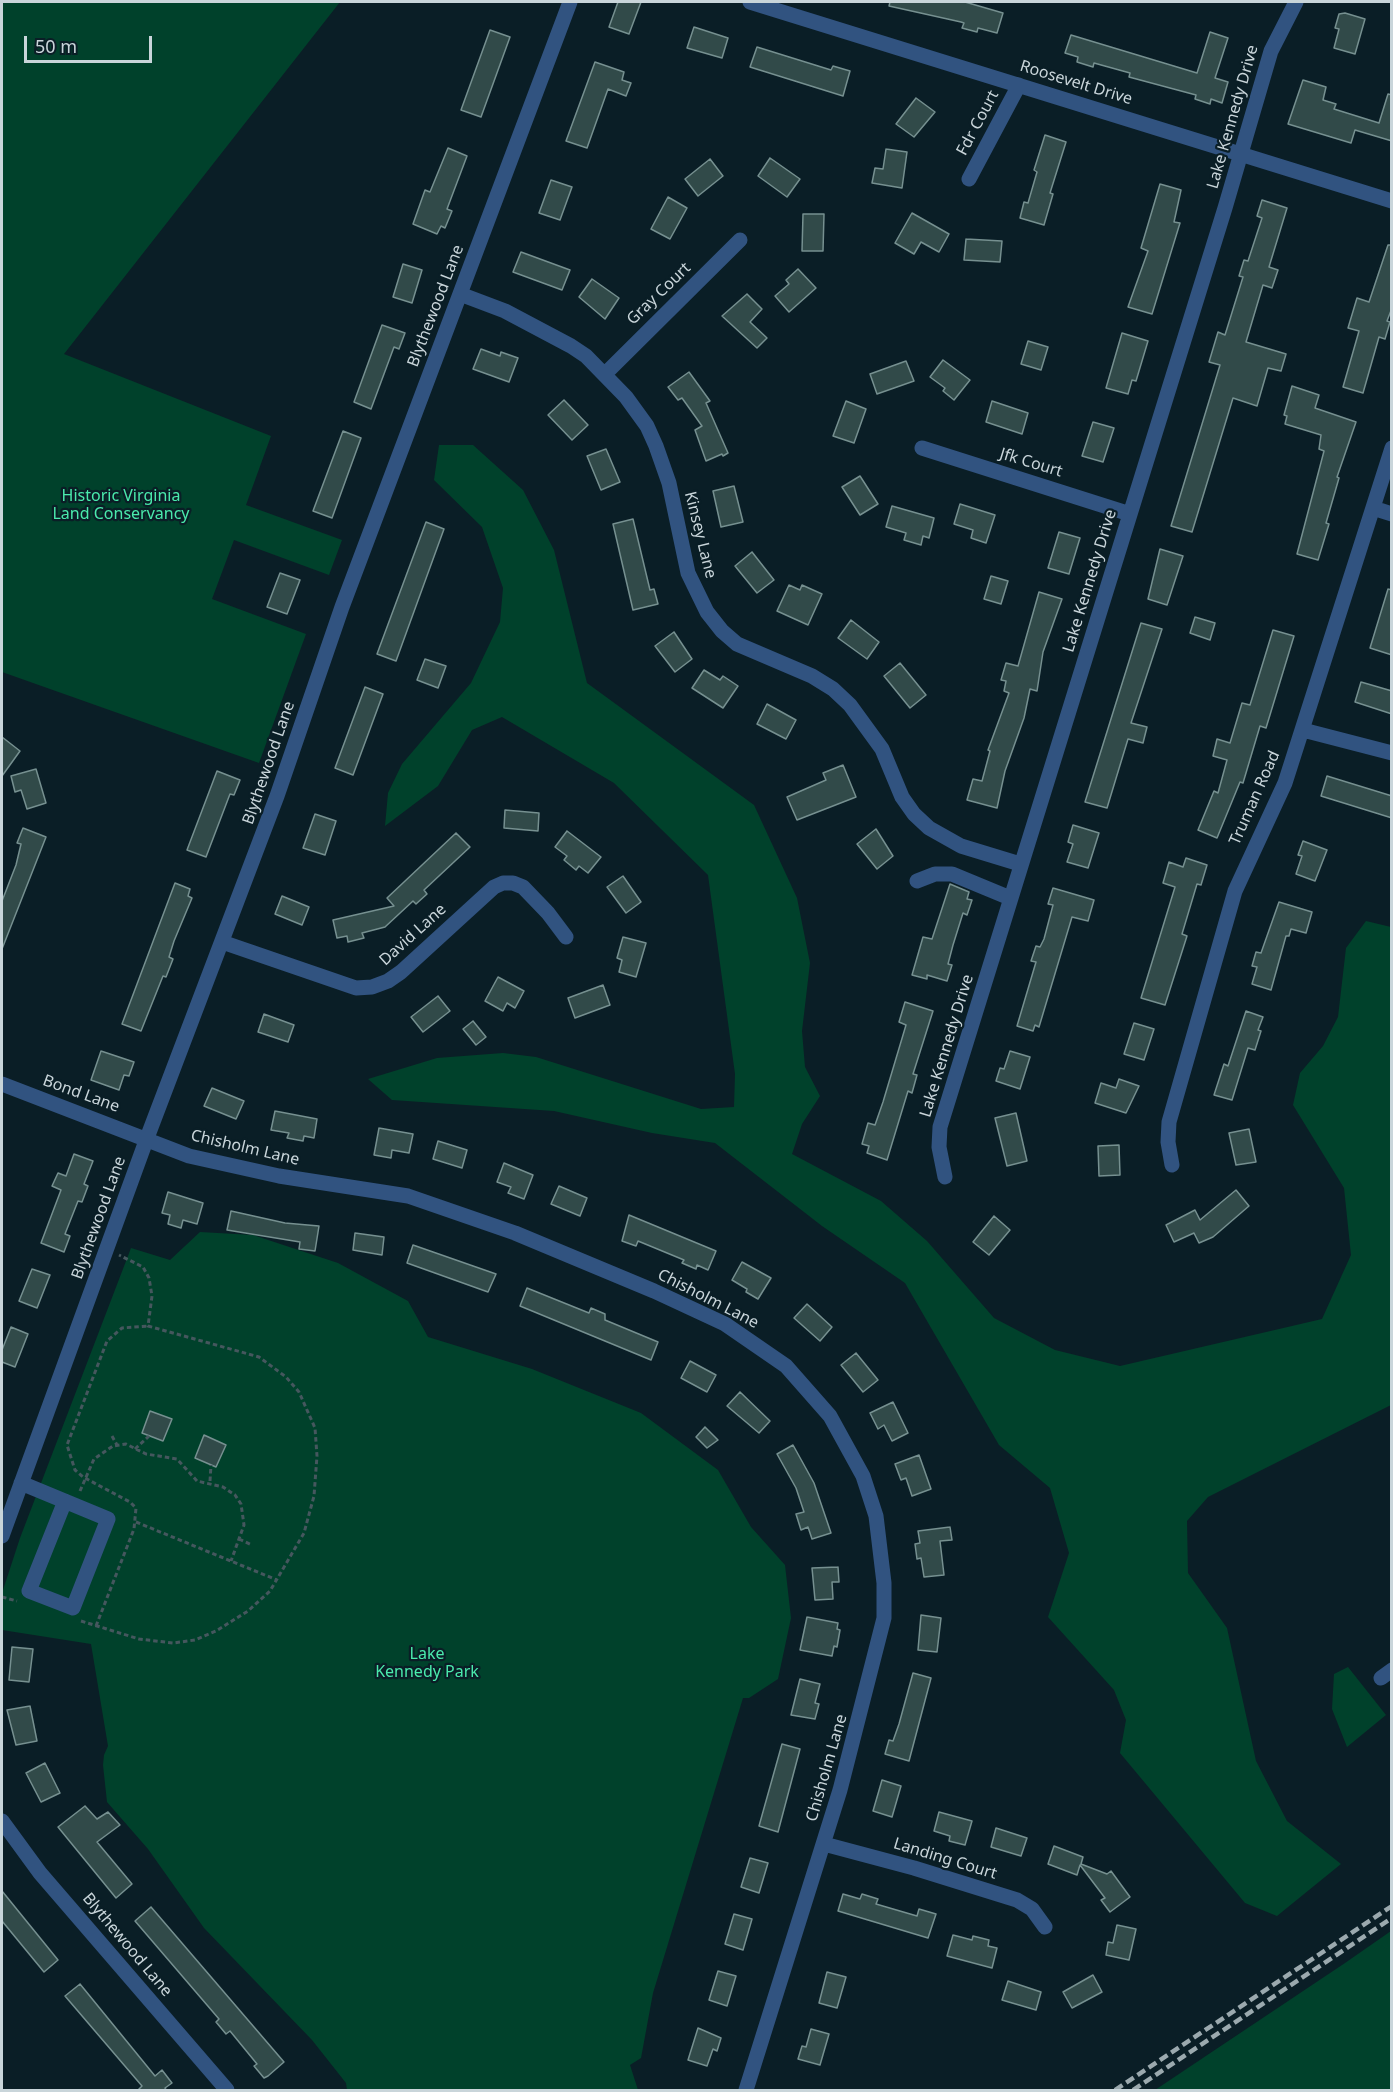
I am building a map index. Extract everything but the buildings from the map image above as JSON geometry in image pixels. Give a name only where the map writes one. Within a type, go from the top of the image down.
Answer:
[{"type":"street","name":"Blythewood Lane","points":[[2,1536],[147,1138],[277,796],[342,607],[570,2]]},
{"type":"street","name":"Roosevelt Drive","points":[[750,2],[1392,201]]},
{"type":"street","name":"Lake Kennedy Drive","points":[[945,1177],[939,1147],[940,1127],[1271,51],[1296,2]]},
{"type":"street","name":"Fdr Court","points":[[969,179],[1018,85]]},
{"type":"street","name":"Gray Court","points":[[605,374],[740,240]]},
{"type":"street","name":"Kinsey Lane","points":[[460,294],[538,328],[586,357],[605,374],[647,426],[656,446],[671,494],[688,573],[707,612],[722,631],[737,644],[812,676],[833,689],[850,705],[882,748],[903,797],[914,814],[928,828],[961,846],[1020,864]]},
{"type":"street","name":"Jfk Court","points":[[922,448],[1130,514]]},
{"type":"street","name":"Truman Road","points":[[1172,1165],[1168,1142],[1169,1122],[1235,891],[1285,783],[1392,448]]},
{"type":"street","points":[[1373,508],[1392,514]]},
{"type":"street","points":[[1303,730],[1392,753]]},
{"type":"street","points":[[917,881],[935,874],[952,874],[1010,898]]},
{"type":"street","name":"David Lane","points":[[222,942],[356,988],[372,987],[388,981],[401,972],[494,887],[503,883],[513,883],[523,887],[548,913],[566,937]]},
{"type":"street","name":"Bond Lane","points":[[2,1083],[147,1138]]},
{"type":"street","name":"Chisholm Lane","points":[[147,1138],[189,1155],[279,1176],[408,1196],[515,1233],[654,1291],[725,1324],[757,1344],[805,1385],[840,1430],[863,1476],[879,1530],[884,1583],[884,1618],[870,1680],[824,1844],[746,2091]]},
{"type":"street","points":[[21,1483],[108,1519],[73,1608],[29,1592],[69,1503]]},
{"type":"street","name":"Blythewood Lane","points":[[2,1821],[40,1873],[227,2091]]},
{"type":"street","name":"Landing Court","points":[[824,1844],[914,1868],[1017,1900],[1032,1909],[1045,1927]]},
{"type":"path","points":[[107,1249],[143,1267],[149,1278],[152,1296],[148,1326]]},
{"type":"path","points":[[75,1620],[139,1640],[172,1643],[195,1640],[216,1631],[248,1611],[270,1591],[304,1533],[314,1496],[317,1456],[315,1428],[307,1408],[286,1377],[259,1357],[148,1326],[122,1328],[107,1341],[66,1445],[75,1470],[86,1479],[130,1502],[136,1508],[136,1522],[96,1626]]},
{"type":"path","points":[[112,1436],[117,1445]]},
{"type":"path","points":[[135,1449],[149,1436]]},
{"type":"path","points":[[69,1503],[86,1479],[94,1460],[117,1445],[126,1444],[146,1454],[177,1460],[197,1480],[210,1482],[235,1494],[241,1504],[244,1525],[231,1561]]},
{"type":"path","points":[[210,1482],[211,1465]]},
{"type":"path","points":[[136,1522],[277,1580]]},
{"type":"path","points":[[239,1539],[252,1545]]},
{"type":"path","points":[[2,1597],[22,1603]]},
{"type":"green space","name":"Historic Virginia Land Conservancy","points":[[2,2],[340,2],[64,354],[271,436],[246,505],[342,540],[329,575],[234,540],[212,599],[306,634],[259,763],[2,672]]},
{"type":"green space","points":[[439,445],[473,445],[523,490],[554,550],[587,683],[754,805],[797,898],[810,963],[802,1031],[805,1067],[820,1096],[802,1124],[792,1154],[881,1201],[927,1241],[994,1318],[1055,1350],[1120,1366],[1322,1319],[1351,1255],[1344,1188],[1293,1105],[1300,1073],[1323,1046],[1338,1017],[1346,948],[1366,921],[1391,927],[1391,1405],[1208,1497],[1187,1521],[1188,1573],[1227,1628],[1256,1761],[1287,1821],[1341,1864],[1277,1916],[1245,1903],[1120,1753],[1126,1720],[1114,1690],[1048,1617],[1069,1553],[1050,1488],[999,1445],[905,1283],[822,1226],[715,1143],[652,1133],[554,1111],[392,1100],[368,1079],[437,1058],[503,1053],[536,1057],[701,1109],[734,1107],[735,1074],[708,875],[614,783],[502,717],[472,730],[438,786],[385,826],[388,793],[402,764],[471,683],[500,622],[503,588],[482,527],[434,480]]},
{"type":"green space","name":"Lake Kennedy Park","points":[[200,1232],[253,1235],[338,1263],[408,1301],[428,1337],[532,1369],[641,1413],[718,1470],[751,1527],[785,1565],[791,1618],[778,1679],[749,1698],[743,1698],[653,1993],[641,2058],[630,2065],[638,2090],[347,2090],[346,2083],[312,2040],[204,1928],[148,1849],[107,1802],[103,1765],[108,1746],[91,1644],[2,1630],[2,1593],[20,1538],[131,1248],[170,1260]]},
{"type":"green space","points":[[1348,1667],[1386,1715],[1347,1747],[1332,1709],[1334,1674]]},
{"type":"green space","points":[[1391,1931],[1391,2090],[1155,2090],[1345,1963]]},
{"type":"railway","points":[[1115,2090],[1392,1906]]},
{"type":"railway","points":[[1133,2090],[1392,1918]]}]
